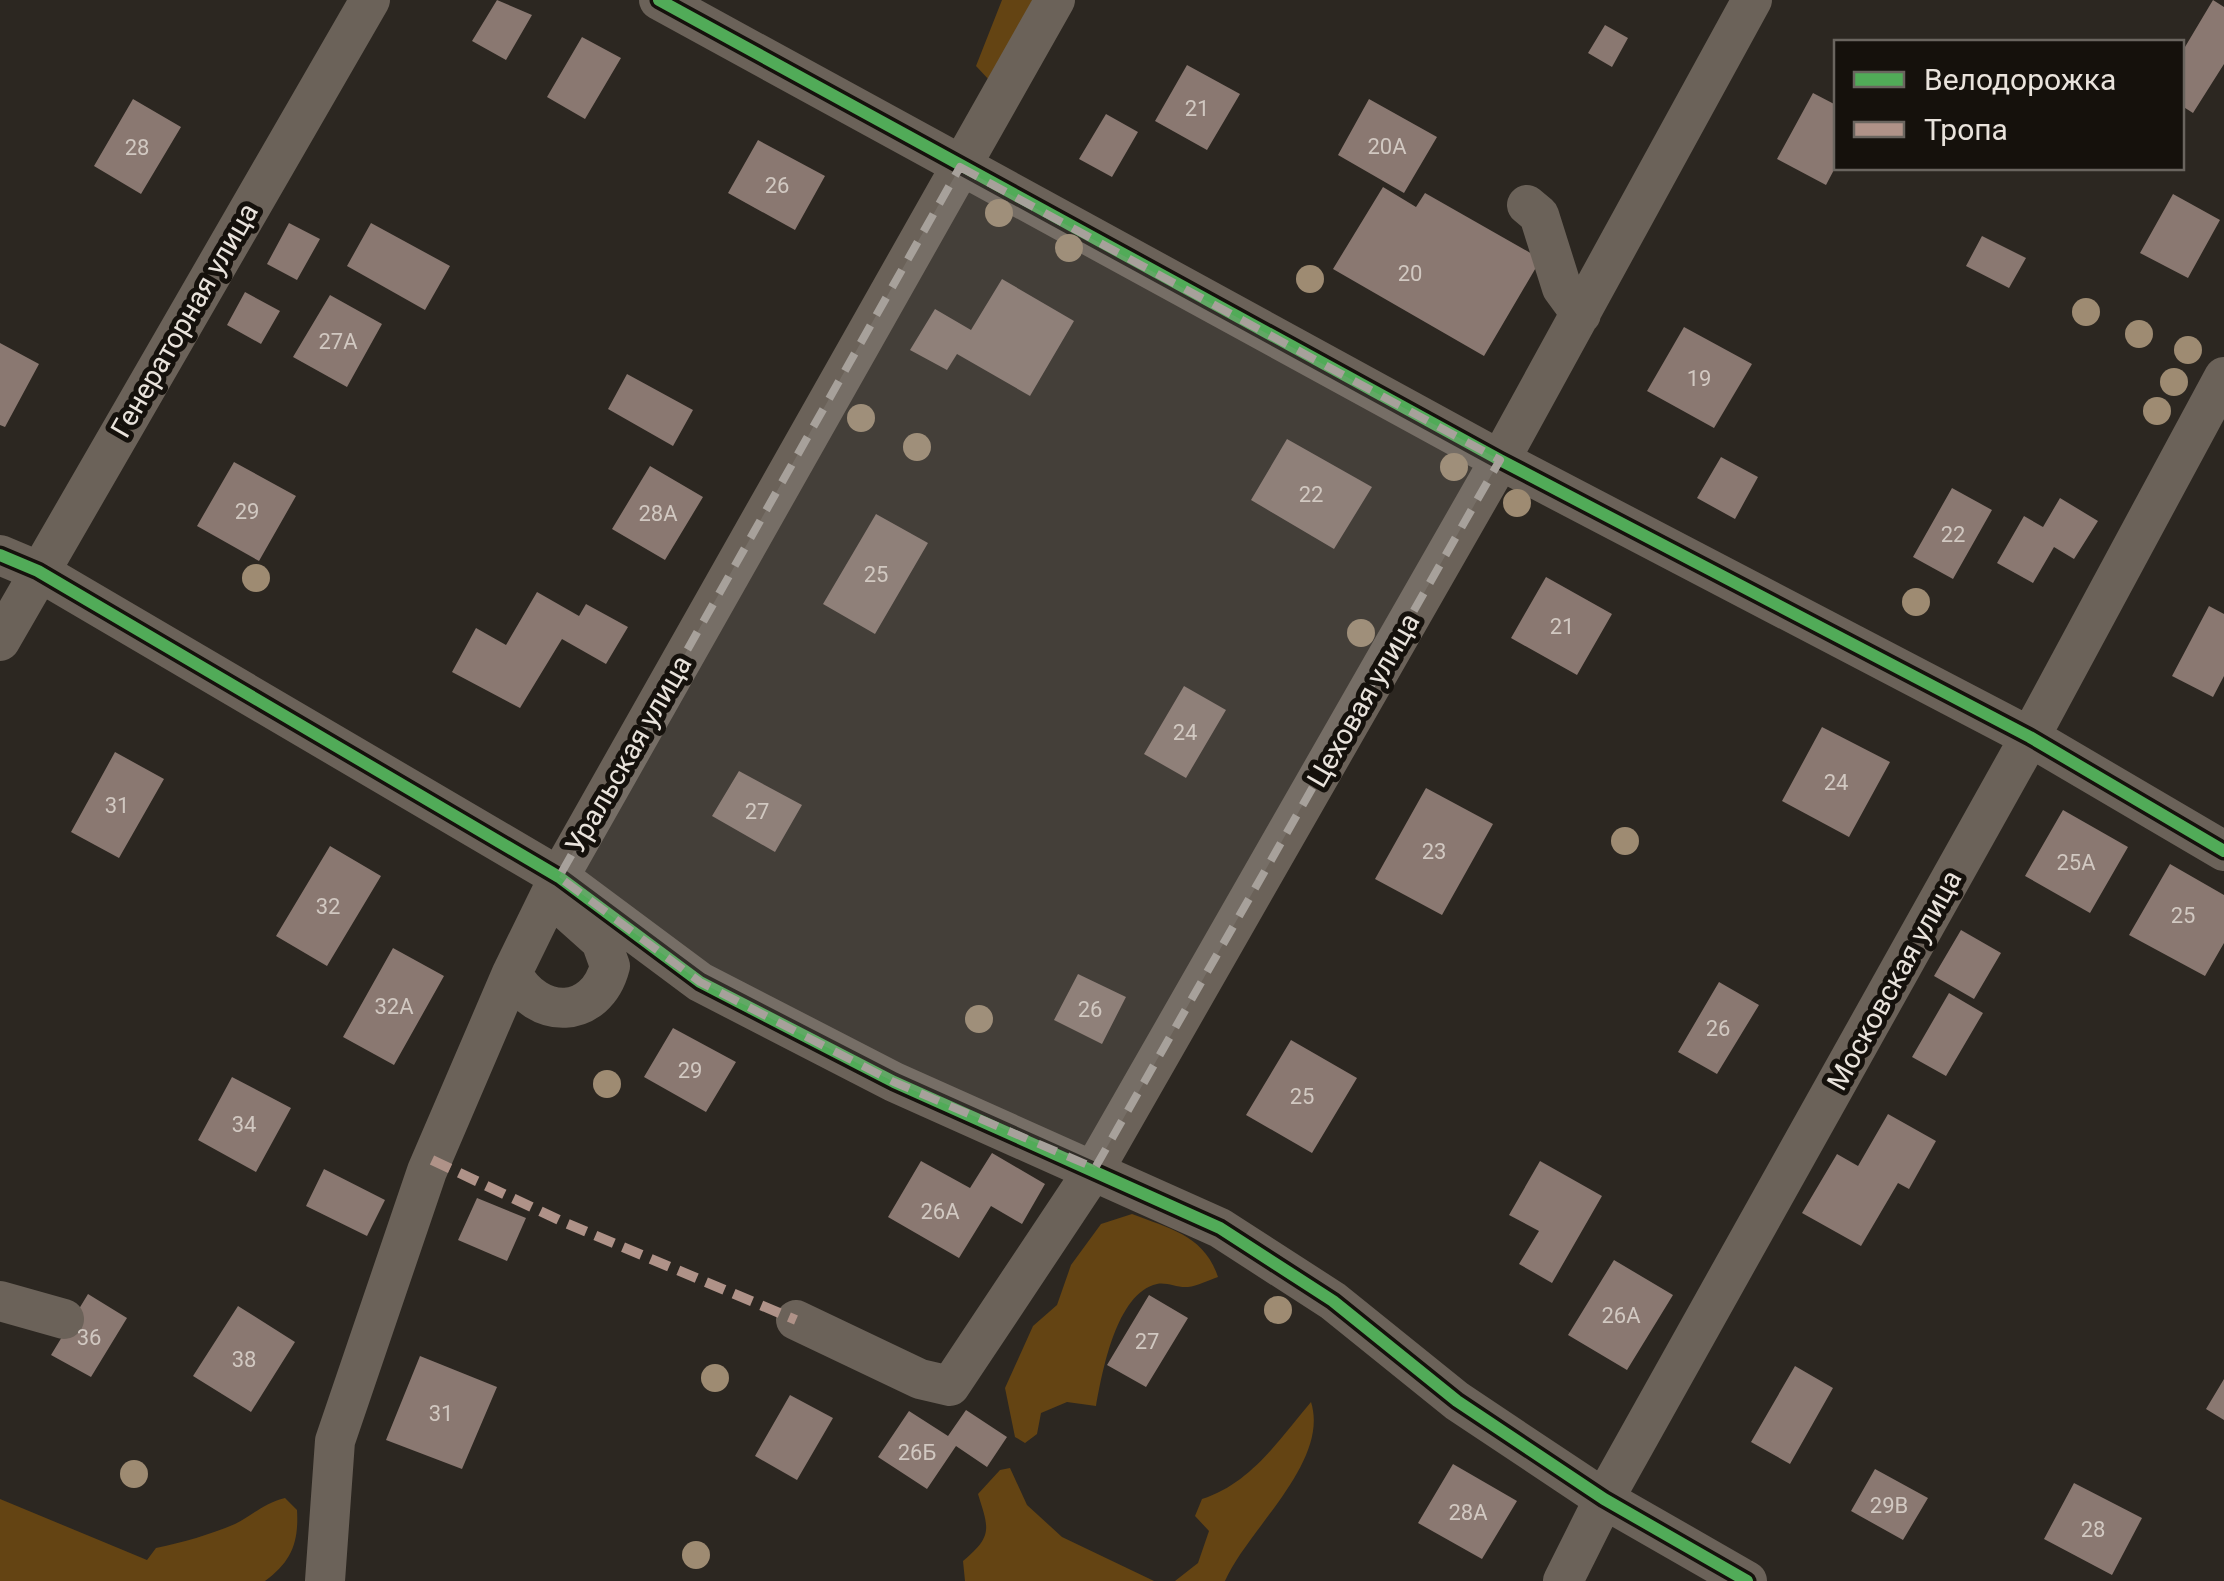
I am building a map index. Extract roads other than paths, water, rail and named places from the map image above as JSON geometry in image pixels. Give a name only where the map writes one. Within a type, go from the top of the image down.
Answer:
[{"type":"street","name":"Генераторная улица","points":[[0,641],[370,0]]},
{"type":"street","points":[[659,0],[1500,460],[2030,736],[2224,851]]},
{"type":"street","name":"Уральская улица","points":[[335,1573],[335,1441],[427,1170],[512,972],[558,878],[1055,0]]},
{"type":"street","name":"Цеховая улица","points":[[796,1320],[920,1379],[950,1386],[1095,1168],[1500,460],[1752,0]]},
{"type":"street","points":[[1528,204],[1539,215],[1562,288],[1581,314]]},
{"type":"street","name":"Московская улица","points":[[1564,1581],[1604,1499],[2030,736],[2224,378]]},
{"type":"street","points":[[0,556],[38,571],[558,878],[700,982],[894,1082],[1095,1168],[1220,1228],[1301,1280],[1457,1401],[1604,1499],[1747,1581]]},
{"type":"street","points":[[512,972],[528,996],[558,1010],[580,1008],[606,982],[610,966],[600,941],[554,898],[558,878]]},
{"type":"street","points":[[0,1302],[64,1318]]}]
